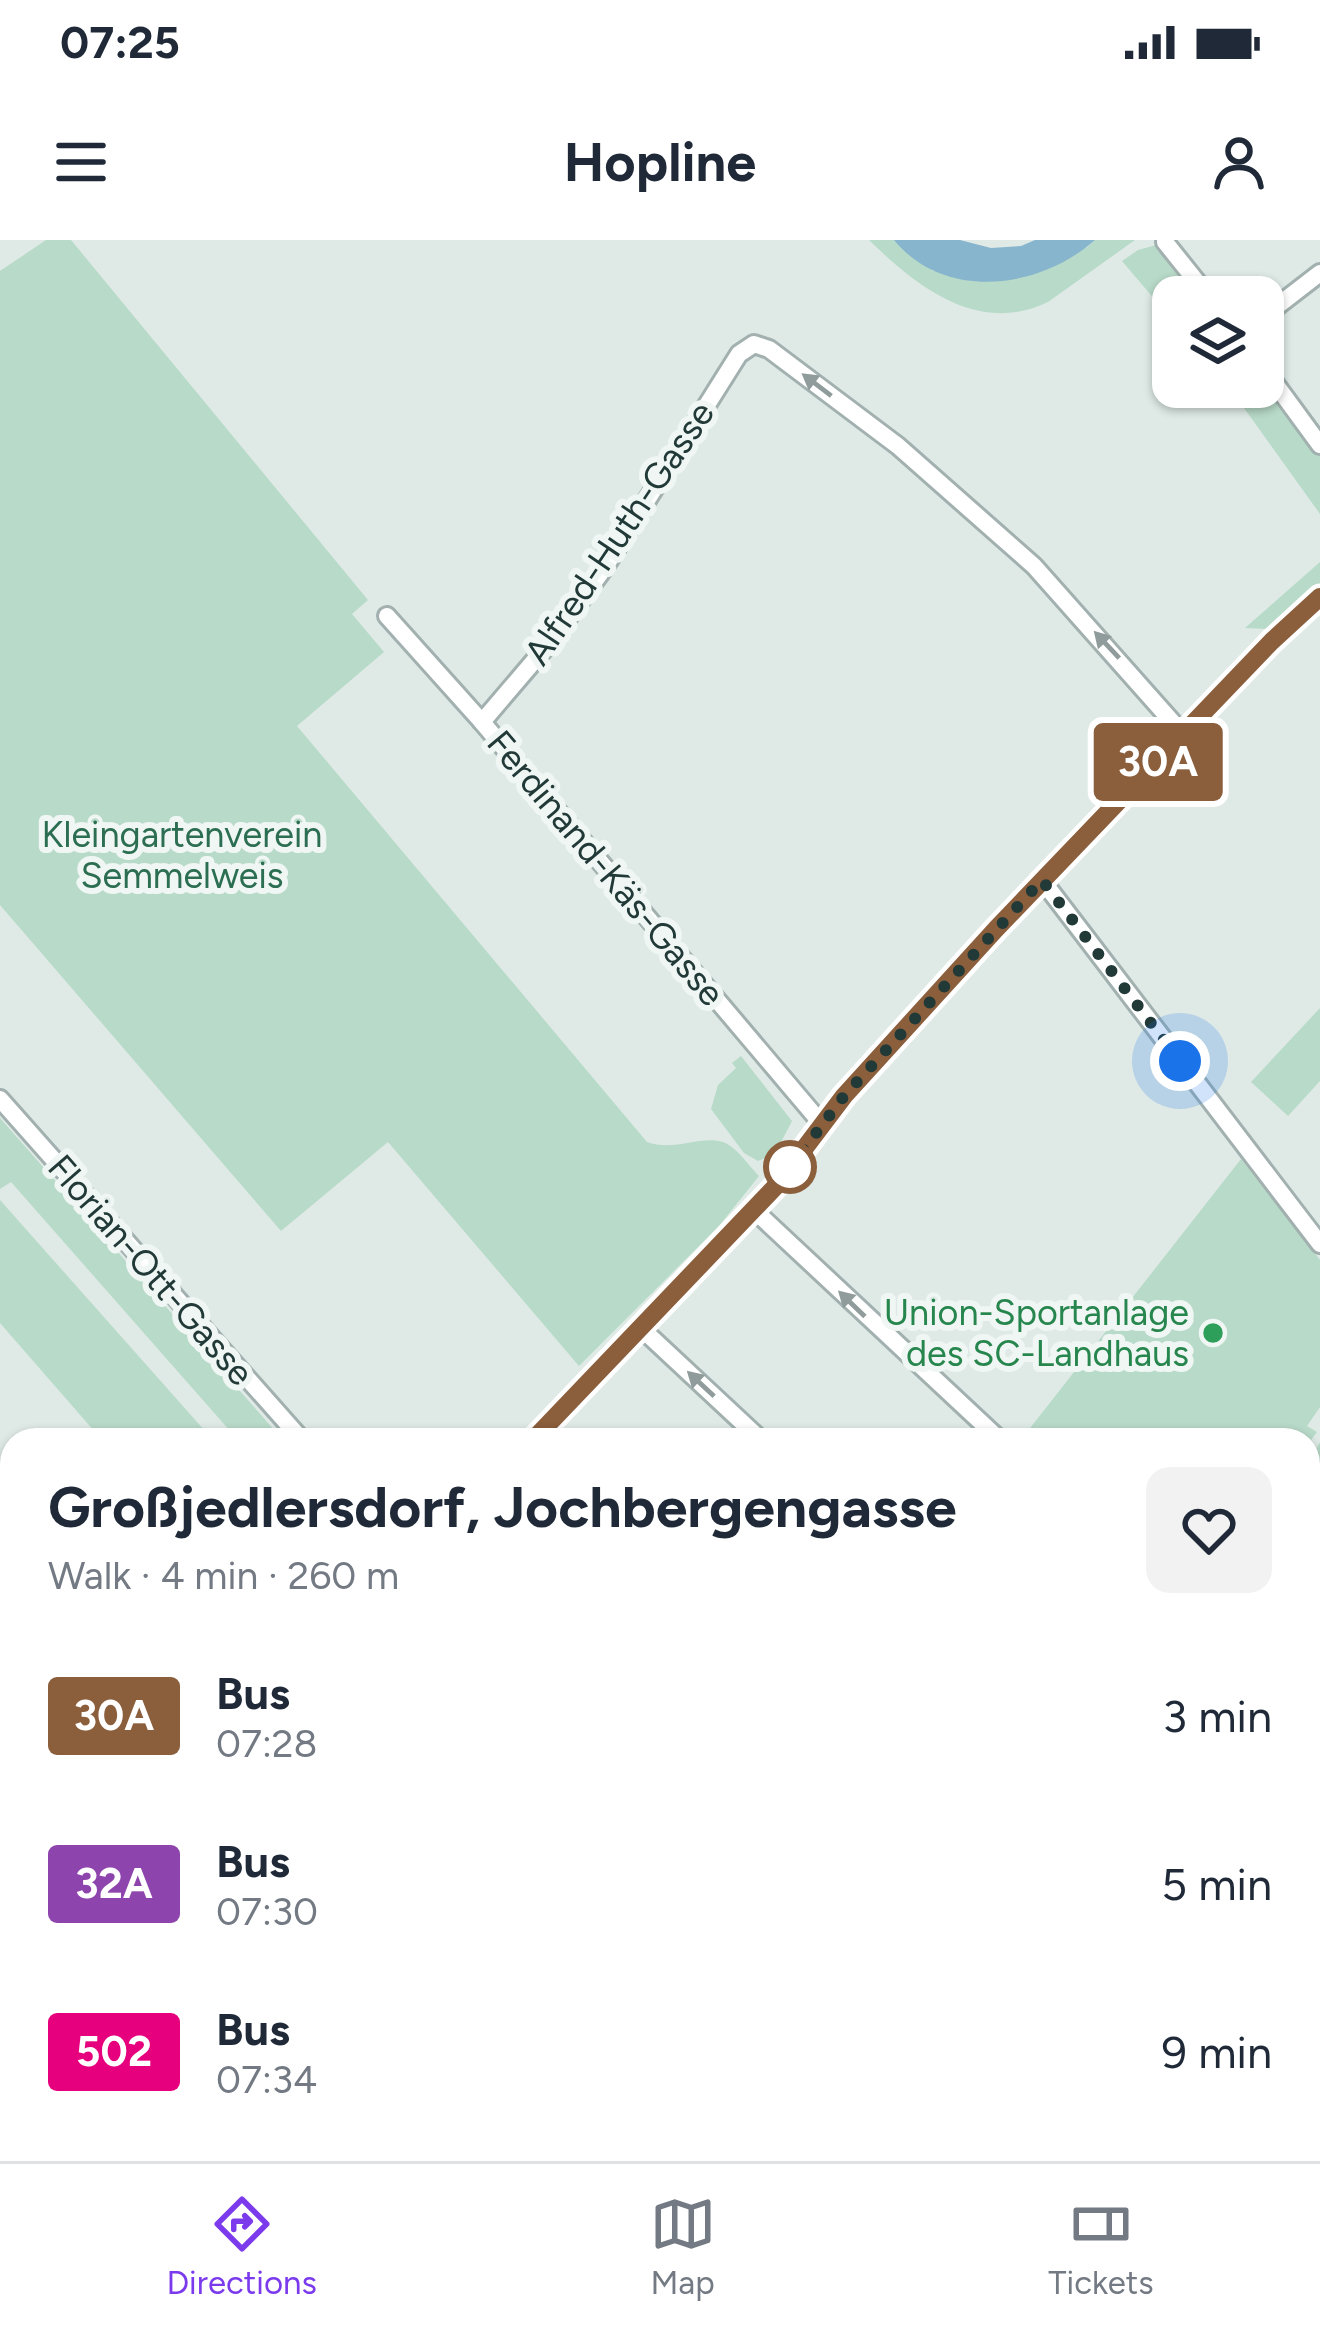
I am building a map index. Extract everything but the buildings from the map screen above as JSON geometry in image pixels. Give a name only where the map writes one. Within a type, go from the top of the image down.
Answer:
[{"type":"street","points":[[1165,242],[1192,276]]},
{"type":"street","points":[[1284,300],[1320,273]]},
{"type":"street","name":"Alfred-Huth-Gasse","points":[[482,722],[551,641],[605,567],[739,354],[754,344],[769,350],[898,446],[1034,566],[1183,734]]},
{"type":"street","points":[[1284,396],[1320,445]]},
{"type":"street","points":[[550,1428],[776,1186],[821,1123],[1042,880],[1320,598]]},
{"type":"street","name":"Ferdinand-Käs-Gasse","points":[[387,616],[821,1123]]},
{"type":"street","points":[[1042,880],[1320,1244]]},
{"type":"street","name":"Florian-Ott-Gasse","points":[[0,1099],[291,1428]]},
{"type":"street","points":[[754,1210],[987,1428]]},
{"type":"street","points":[[641,1328],[748,1428]]},
{"type":"green space","name":"Kleingartenverein Semmelweis","points":[[46,240],[71,240],[368,600],[352,614],[384,652],[297,726],[647,1142],[723,1142],[759,1176],[719,1226],[579,1366],[388,1142],[281,1231],[0,905],[0,271]]},
{"type":"green space","points":[[869,240],[894,240],[933,271],[1086,248],[1095,240],[1135,240],[1048,302],[997,313],[950,301],[928,289]]},
{"type":"green space","points":[[1160,244],[1185,276],[1152,276],[1152,296],[1122,261]]},
{"type":"green space","points":[[1284,405],[1320,453],[1320,514],[1244,408]]},
{"type":"green space","points":[[1320,562],[1320,586],[1268,629],[1245,628]]},
{"type":"green space","points":[[1320,1008],[1320,1081],[1288,1116],[1251,1082]]},
{"type":"green space","points":[[741,1056],[792,1121],[775,1154],[758,1161],[744,1153],[711,1109],[718,1085]]},
{"type":"green space","points":[[0,1118],[272,1428],[227,1428],[11,1182],[0,1189]]},
{"type":"green space","name":"Union-Sportanlage des SC-Landhaus","points":[[1241,1159],[1320,1260],[1320,1407],[1307,1426],[1310,1428],[1030,1428]]},
{"type":"green space","points":[[0,1200],[202,1428],[92,1428],[0,1323]]},
{"type":"water","points":[[894,240],[960,240],[991,248],[1035,240],[1095,240],[1048,269],[993,282],[939,273],[915,260]]},
{"type":"bus line","name":"30A","points":[[546,1428],[776,1186],[844,1096],[996,929],[1272,641],[1320,597]]},
{"type":"place","name":"Union-Sportanlage des SC-Landhaus","points":[[1213,1333]]},
{"type":"route","points":[[790,1167],[784,1176],[844,1096],[1042,880],[1180,1061]]}]
